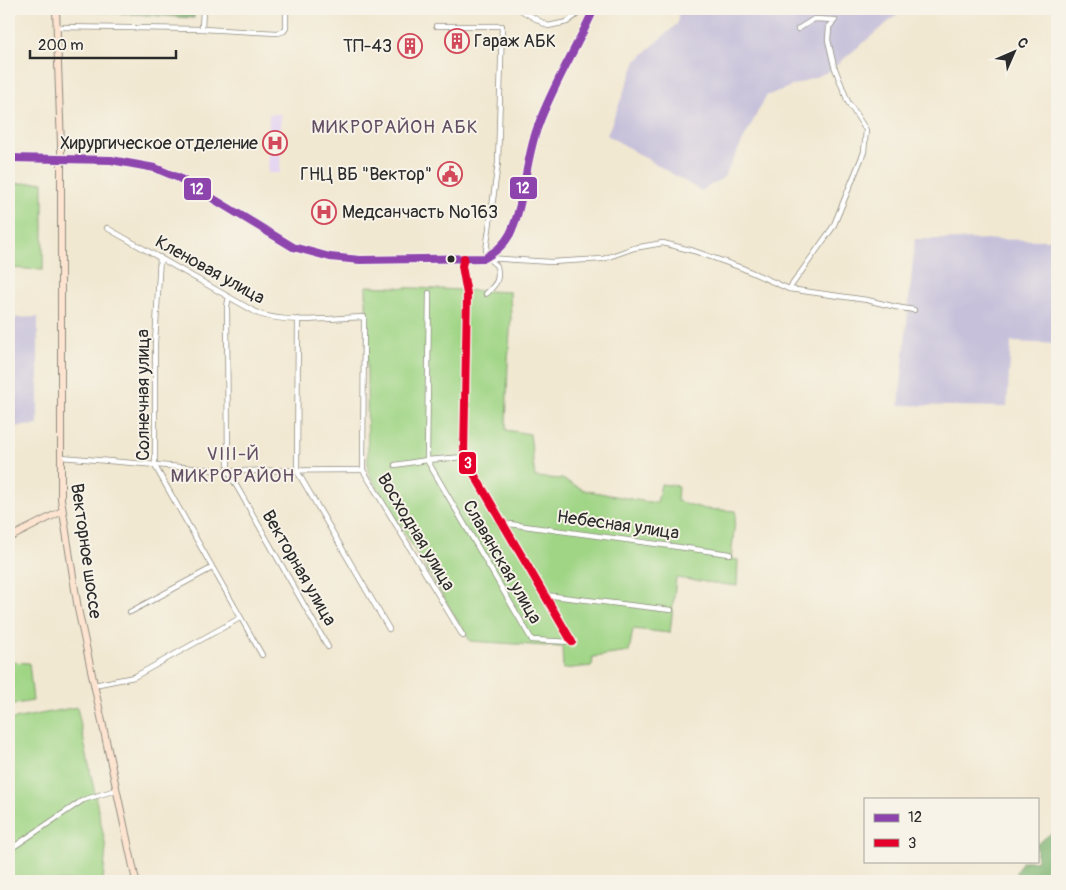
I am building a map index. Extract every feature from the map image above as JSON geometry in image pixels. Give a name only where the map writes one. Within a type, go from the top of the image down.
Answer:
[{"type":"main road","name":"Векторное шоссе","points":[[56,9],[61,159],[60,499],[78,609],[136,881]]},
{"type":"main road","points":[[9,158],[61,159]]},
{"type":"main road","points":[[9,538],[62,511]]},
{"type":"street","points":[[202,29],[203,9]]},
{"type":"street","points":[[57,27],[202,29],[278,33],[286,28],[286,9]]},
{"type":"street","points":[[519,9],[548,26],[567,22],[584,9]]},
{"type":"street","points":[[485,258],[504,243],[510,233],[537,128],[551,94],[594,9]]},
{"type":"street","points":[[789,289],[833,226],[864,152],[866,130],[848,102],[834,66],[828,40],[829,27],[835,20],[814,19],[798,29]]},
{"type":"street","points":[[436,26],[502,26],[498,163],[485,258]]},
{"type":"street","points":[[61,159],[112,160],[155,168],[179,178],[293,247],[330,257],[360,260],[485,258],[551,262],[603,259],[634,248],[663,243],[694,251],[742,268],[789,289],[867,300],[896,308],[914,310]]},
{"type":"street","name":"Кленовая улица","points":[[107,228],[259,314],[273,318],[298,319],[364,318]]},
{"type":"street","name":"Солнечная улица","points":[[160,258],[155,343],[155,466],[262,654]]},
{"type":"street","points":[[464,258],[462,266],[467,294],[464,457],[502,523],[545,595],[671,610]]},
{"type":"street","points":[[485,258],[494,262],[499,276],[496,284],[486,294]]},
{"type":"street","points":[[427,460],[429,292]]},
{"type":"street","name":"Векторная улица","points":[[229,297],[228,471],[328,647]]},
{"type":"street","name":"Восходная улица","points":[[364,318],[363,470],[463,636]]},
{"type":"street","points":[[298,319],[297,471],[389,629]]},
{"type":"street","points":[[61,457],[228,471],[363,470]]},
{"type":"street","points":[[395,465],[464,457]]},
{"type":"street","name":"Славянская улица","points":[[427,460],[532,640],[572,642],[545,595]]},
{"type":"street","name":"Небесная улица","points":[[502,523],[730,554]]},
{"type":"street","points":[[130,612],[212,568]]},
{"type":"street","points":[[94,685],[134,677],[240,618]]},
{"type":"street","points":[[9,850],[83,800],[116,790]]},
{"type":"shaded area","points":[[678,9],[904,9],[828,72],[766,96],[724,177],[701,191],[607,135],[636,61],[678,23]]},
{"type":"shaded area","name":"Хирургическое отделение","points":[[269,114],[281,114],[280,173],[268,173]]},
{"type":"shaded area","points":[[915,239],[1057,240],[1057,344],[1011,342],[1007,407],[899,405]]},
{"type":"shaded area","points":[[38,317],[38,425],[9,427],[9,318]]},
{"type":"green space","points":[[82,9],[194,9],[194,18],[83,11]]},
{"type":"green space","points":[[43,182],[43,270],[9,268],[9,184]]},
{"type":"green space","points":[[366,286],[510,292],[511,318],[506,430],[530,434],[535,477],[562,479],[584,490],[657,503],[661,484],[678,486],[677,501],[705,509],[736,511],[731,559],[738,560],[737,586],[676,578],[670,633],[633,629],[629,652],[593,657],[592,666],[563,669],[562,647],[470,641],[368,472]]},
{"type":"green space","points":[[9,662],[29,663],[33,701],[9,705]]},
{"type":"green space","points":[[77,707],[106,848],[103,881],[9,881],[9,720]]},
{"type":"green space","points":[[1057,829],[1057,881],[1017,881],[1016,872],[1022,862],[1038,862],[1038,843]]},
{"type":"transit line","name":"12","points":[[9,158],[111,160],[155,168],[179,178],[293,247],[330,257],[360,260],[485,258],[499,248],[510,234],[519,209],[530,153],[538,126],[594,9]]},
{"type":"transit line","name":"3","points":[[464,258],[462,266],[467,294],[464,457],[572,642]]},
{"type":"place","name":"Гараж АБК","points":[[457,41]]},
{"type":"place","name":"ТП-43","points":[[410,46]]},
{"type":"place","name":"Хирургическое отделение","points":[[275,143]]},
{"type":"place","name":"ГНЦ ВБ \"Вектор\"","points":[[450,174]]},
{"type":"place","name":"Медсанчасть №163","points":[[324,212]]},
{"type":"district","name":"МИКРОРАЙОН АБК","points":[[395,127]]},
{"type":"district","name":"VIII-Й МИКРОРАЙОН","points":[[233,465]]}]
